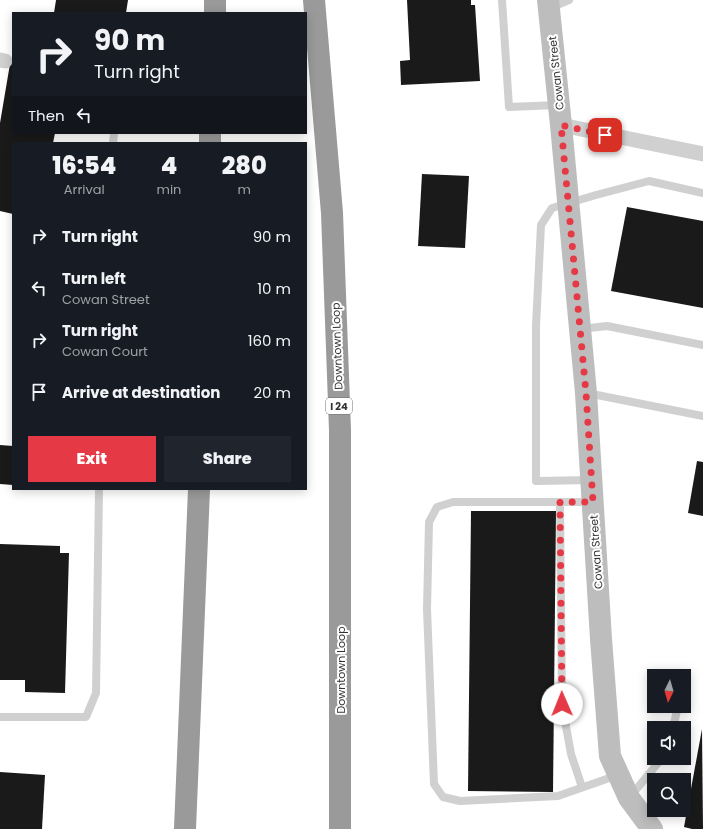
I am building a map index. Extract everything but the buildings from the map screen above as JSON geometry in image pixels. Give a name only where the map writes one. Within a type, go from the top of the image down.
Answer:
[{"type":"highway","points":[[215,0],[215,12]]},
{"type":"highway","name":"Downtown Loop","points":[[314,0],[332,213],[340,430],[341,824]]},
{"type":"highway","points":[[184,829],[199,490]]},
{"type":"street","name":"Cowan Street","points":[[548,4],[586,393],[610,756],[629,798],[652,829]]},
{"type":"street","points":[[560,115],[703,154]]},
{"type":"lane","points":[[502,0],[508,108],[560,115]]},
{"type":"lane","points":[[548,4],[569,0]]},
{"type":"lane","points":[[591,480],[536,481],[536,326],[541,225],[552,208],[649,181],[703,193]]},
{"type":"lane","points":[[580,330],[607,326],[703,345]]},
{"type":"lane","points":[[586,393],[703,416]]},
{"type":"lane","points":[[0,717],[86,717],[96,693],[99,490]]},
{"type":"lane","points":[[593,502],[452,502],[437,507],[429,522],[427,609],[434,784],[444,797],[460,801],[558,796],[619,775]]},
{"type":"lane","points":[[560,502],[562,704],[571,754],[582,787]]},
{"type":"lane","points":[[629,798],[656,765]]},
{"type":"route","points":[[562,704],[560,502],[593,502],[586,393],[561,125],[605,135]]}]
